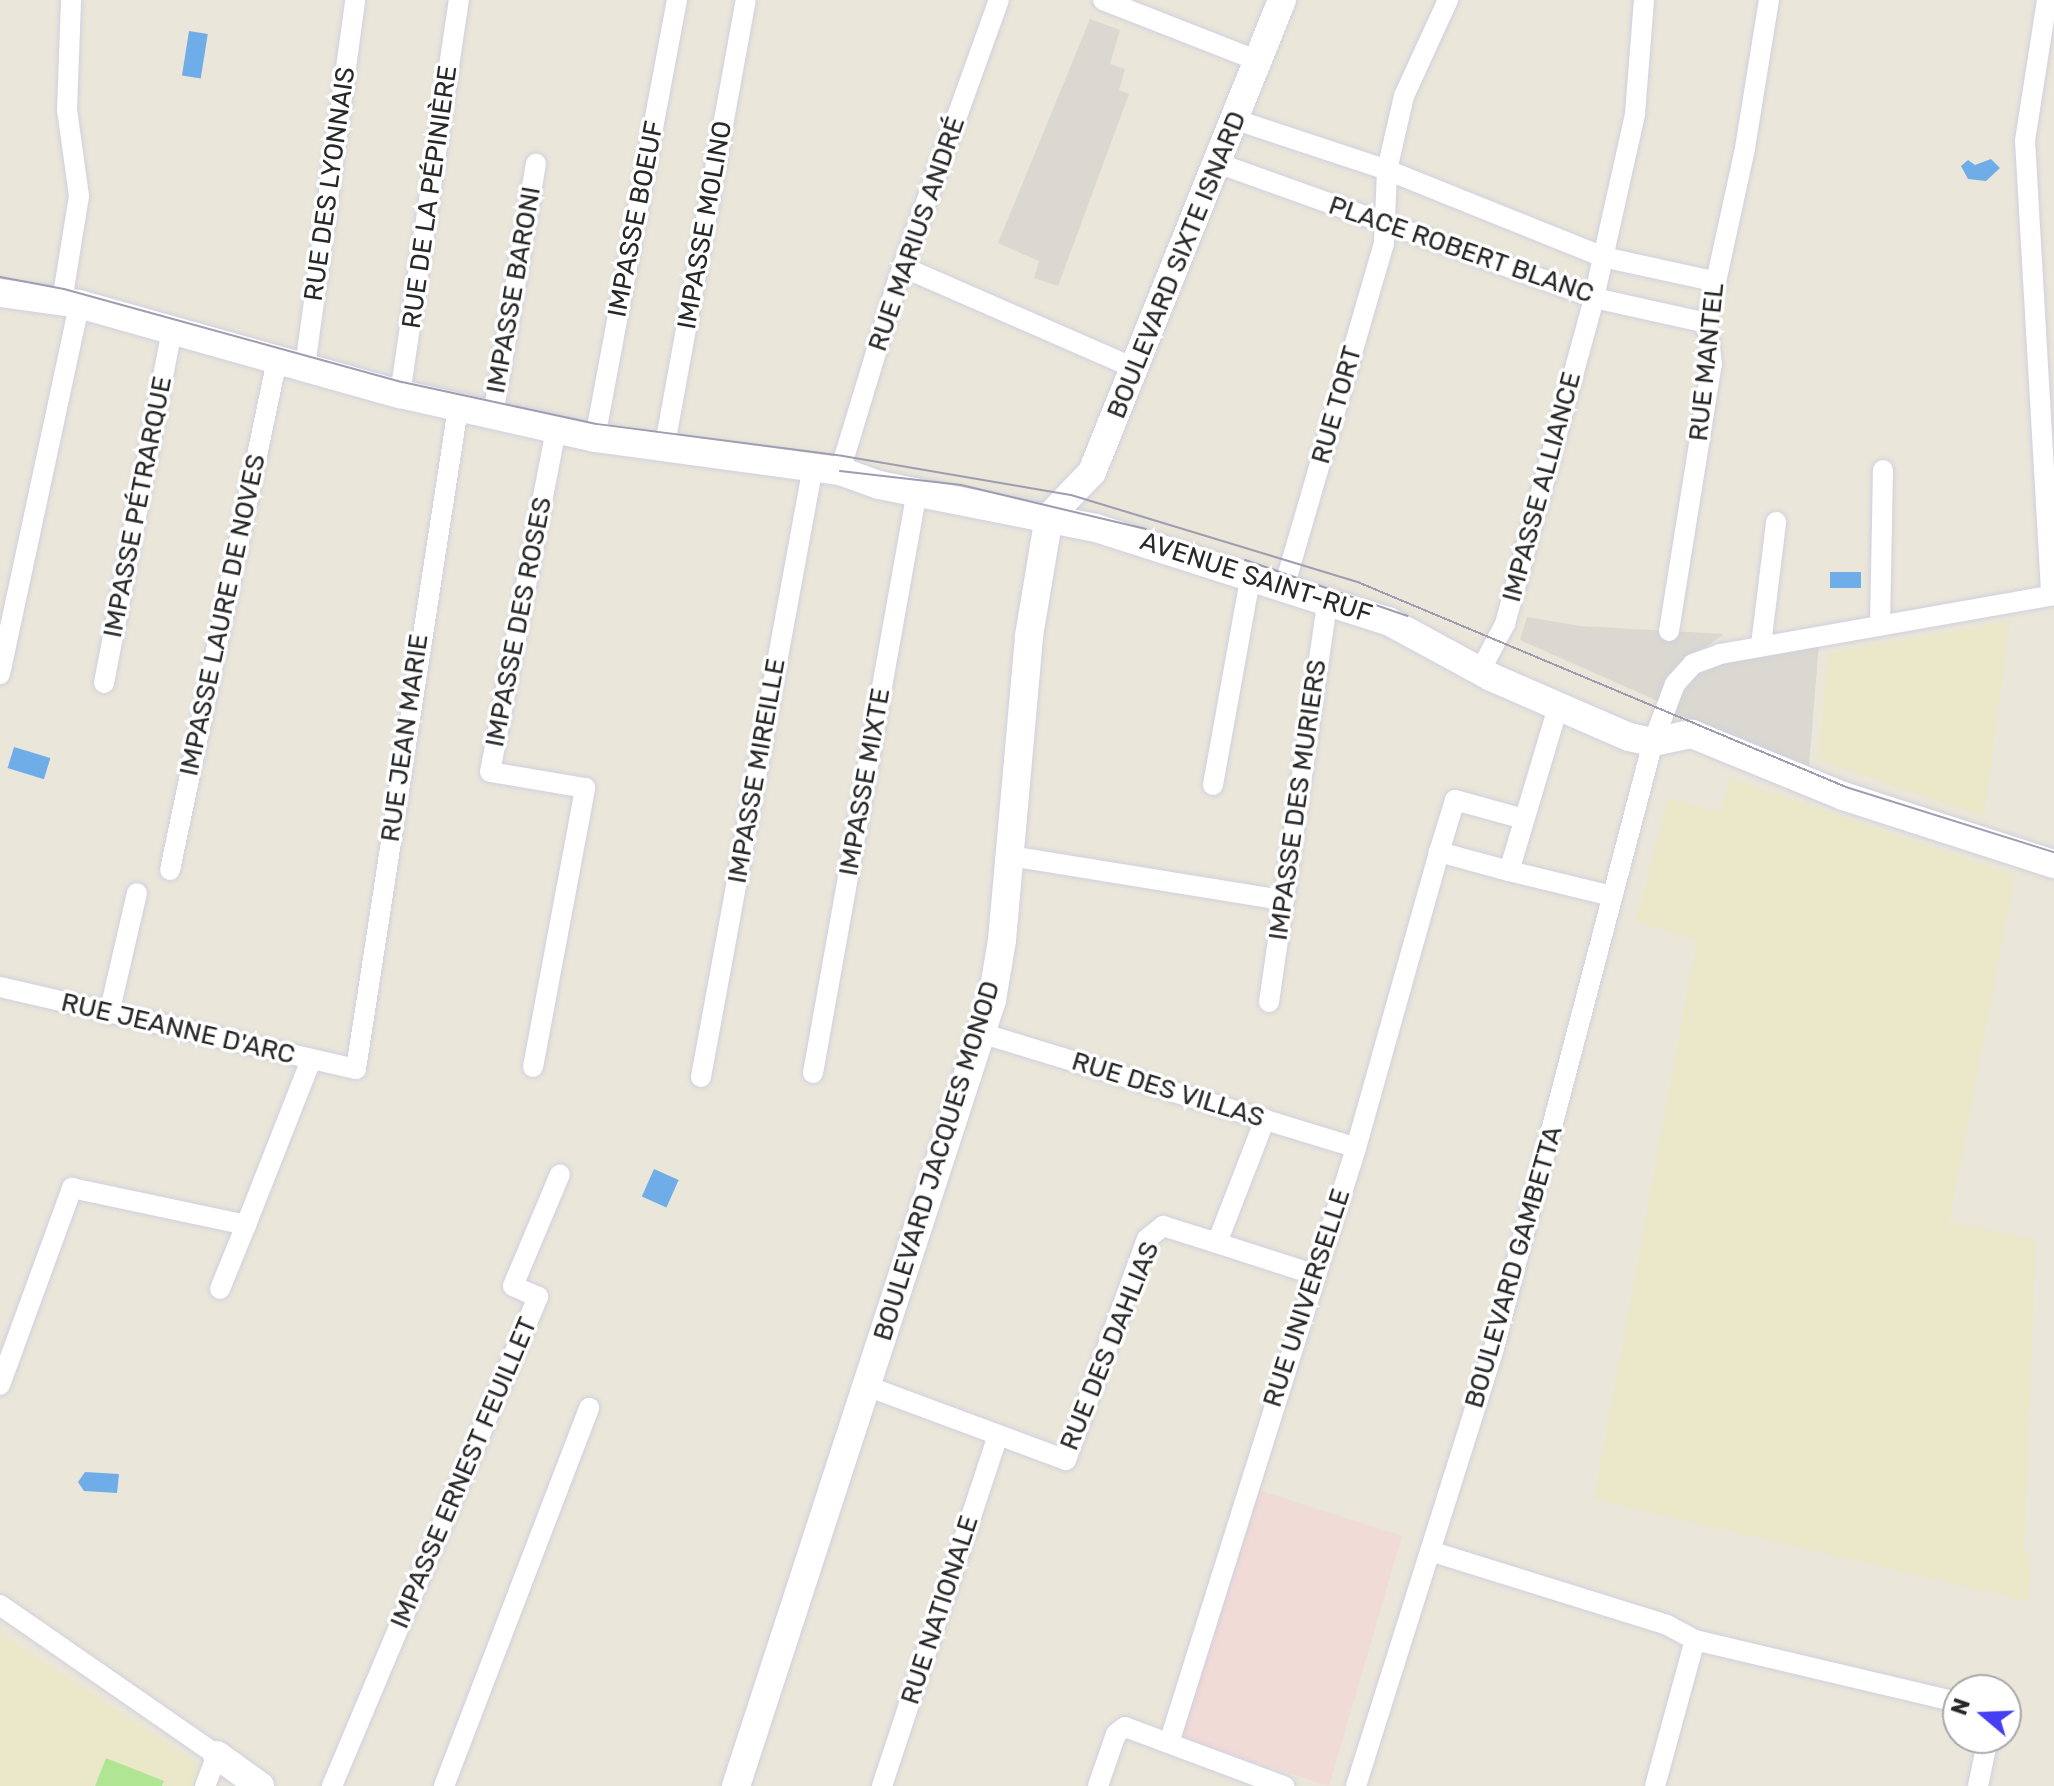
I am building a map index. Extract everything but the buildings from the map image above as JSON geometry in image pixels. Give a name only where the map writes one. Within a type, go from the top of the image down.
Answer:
[{"type":"street","points":[[0,674],[70,303],[79,196],[67,110],[71,0]]},
{"type":"street","name":"RUE DES LYONNAIS","points":[[305,367],[355,0]]},
{"type":"street","name":"RUE DE LA PÉPINIÈRE","points":[[400,394],[459,0]]},
{"type":"street","name":"IMPASSE BOEUF","points":[[595,438],[677,0]]},
{"type":"street","name":"IMPASSE MOLINO","points":[[664,450],[746,0]]},
{"type":"street","name":"RUE MARIUS ANDRÉ","points":[[827,468],[999,0]]},
{"type":"street","points":[[1103,0],[1259,61]]},
{"type":"street","name":"BOULEVARD SIXTE ISNARD","points":[[1049,517],[1092,472],[1220,164],[1282,0]]},
{"type":"street","name":"RUE TORT","points":[[1285,584],[1388,225],[1387,170],[1404,96],[1448,0]]},
{"type":"street","points":[[1603,257],[1635,114],[1644,0]]},
{"type":"street","name":"RUE MANTEL","points":[[1669,631],[1712,364],[1707,323],[1713,281],[1745,148],[1769,0]]},
{"type":"street","points":[[2047,0],[2025,140],[2052,595]]},
{"type":"street","name":"PLACE ROBERT BLANC","points":[[1236,120],[1387,170],[1603,257],[1713,281]]},
{"type":"street","name":"IMPASSE BARONI","points":[[493,415],[536,164]]},
{"type":"street","name":"PLACE ROBERT BLANC","points":[[1220,164],[1594,298],[1707,323]]},
{"type":"street","name":"IMPASSE ALLIANCE","points":[[1480,671],[1505,624],[1603,257]]},
{"type":"street","points":[[903,267],[1137,369]]},
{"type":"street","name":"AVENUE SAINT-RUF","points":[[0,293],[70,303],[400,394],[595,438],[664,450],[827,468],[917,491],[1049,517],[1328,597],[1400,626],[1480,671],[1558,707],[1653,742]]},
{"type":"street","name":"IMPASSE PÉTRARQUE","points":[[104,683],[172,330]]},
{"type":"street","name":"IMPASSE LAURE DE NOVES","points":[[170,870],[277,360]]},
{"type":"street","name":"RUE JEAN MARIE","points":[[356,1069],[458,408]]},
{"type":"street","name":"IMPASSE DES ROSES","points":[[533,1067],[585,788],[490,772],[556,429]]},
{"type":"street","name":"IMPASSE MIREILLE","points":[[701,1077],[827,468]]},
{"type":"street","points":[[1880,625],[1883,470]]},
{"type":"street","name":"IMPASSE MIXTE","points":[[813,1073],[917,491]]},
{"type":"street","name":"BOULEVARD JACQUES MONOD","points":[[736,1786],[981,1033],[1002,940],[1029,636],[1049,517]]},
{"type":"street","points":[[1761,645],[1776,522]]},
{"type":"street","points":[[1213,785],[1251,573]]},
{"type":"street","name":"BOULEVARD GAMBETTA","points":[[1356,1786],[1494,1348],[1653,742],[1675,684],[1693,664],[1761,645],[2052,595]]},
{"type":"street","name":"IMPASSE DES MURIERS","points":[[1269,1002],[1328,597]]},
{"type":"street","points":[[1509,871],[1558,707]]},
{"type":"street","points":[[1653,742],[1692,734],[1843,796],[2054,864]]},
{"type":"street","name":"RUE UNIVERSELLE","points":[[1169,1743],[1313,1274],[1356,1148],[1455,800],[1524,819]]},
{"type":"street","points":[[1439,852],[1612,896]]},
{"type":"street","points":[[1010,856],[1283,900]]},
{"type":"street","points":[[109,1014],[137,893]]},
{"type":"street","name":"RUE JEANNE D'ARC","points":[[0,987],[356,1069]]},
{"type":"street","name":"RUE DES VILLAS","points":[[981,1033],[1356,1148]]},
{"type":"street","points":[[220,1289],[311,1060]]},
{"type":"street","points":[[1217,1243],[1265,1119]]},
{"type":"street","name":"IMPASSE ERNEST FEUILLET","points":[[332,1786],[538,1297],[513,1286],[560,1174]]},
{"type":"street","points":[[0,1385],[72,1188],[246,1225]]},
{"type":"street","name":"RUE DES DAHLIAS","points":[[867,1386],[1066,1460],[1147,1239],[1163,1226],[1313,1274]]},
{"type":"street","points":[[444,1786],[589,1408]]},
{"type":"street","name":"RUE NATIONALE","points":[[882,1786],[998,1435]]},
{"type":"street","points":[[1430,1551],[1667,1625],[1695,1640],[1942,1698]]},
{"type":"street","points":[[0,1605],[260,1786]]},
{"type":"street","points":[[1655,1786],[1695,1640]]},
{"type":"street","points":[[1098,1786],[1116,1734],[1125,1727],[1284,1786]]},
{"type":"street","points":[[1978,1786],[1985,1754]]},
{"type":"street","points":[[205,1786],[217,1755]]},
{"type":"shaded area","points":[[1090,19],[1120,30],[1110,64],[1125,69],[1119,90],[1129,94],[1058,286],[1034,278],[1039,261],[998,243]]},
{"type":"shaded area","points":[[1527,617],[1580,626],[1724,634],[1673,671],[1660,702],[1520,640]]},
{"type":"shaded area","points":[[2010,621],[1984,816],[1818,760],[1828,653]]},
{"type":"shaded area","points":[[1819,644],[1809,766],[1670,712],[1699,667]]},
{"type":"shaded area","points":[[1729,778],[2015,875],[1949,1222],[2036,1240],[2024,1554],[2030,1553],[2029,1601],[1594,1499],[1697,939],[1636,922],[1668,799],[1721,812]]},
{"type":"shaded area","points":[[1252,1488],[1402,1536],[1329,1786],[1181,1738],[1178,1729]]},
{"type":"shaded area","points":[[0,1633],[200,1765],[192,1786],[0,1786]]},
{"type":"green space","points":[[106,1758],[164,1781],[162,1786],[95,1786]]},
{"type":"water","points":[[189,31],[208,34],[201,78],[182,75]]},
{"type":"water","points":[[1991,159],[2000,168],[1986,181],[1968,179],[1961,166],[1968,160],[1975,165]]},
{"type":"water","points":[[1830,572],[1861,572],[1861,588],[1830,588]]},
{"type":"water","points":[[14,747],[50,758],[44,779],[8,768]]},
{"type":"water","points":[[654,1169],[679,1180],[666,1207],[642,1196]]},
{"type":"water","points":[[85,1472],[119,1474],[117,1493],[84,1491],[78,1482]]},
{"type":"tram line","points":[[0,277],[64,289],[402,382],[597,424],[843,456],[1071,495],[1360,583],[1846,787],[2054,852]]},
{"type":"tram line","points":[[840,471],[961,485],[1146,529]]},
{"type":"tram line","points":[[1245,560],[1408,616]]}]
